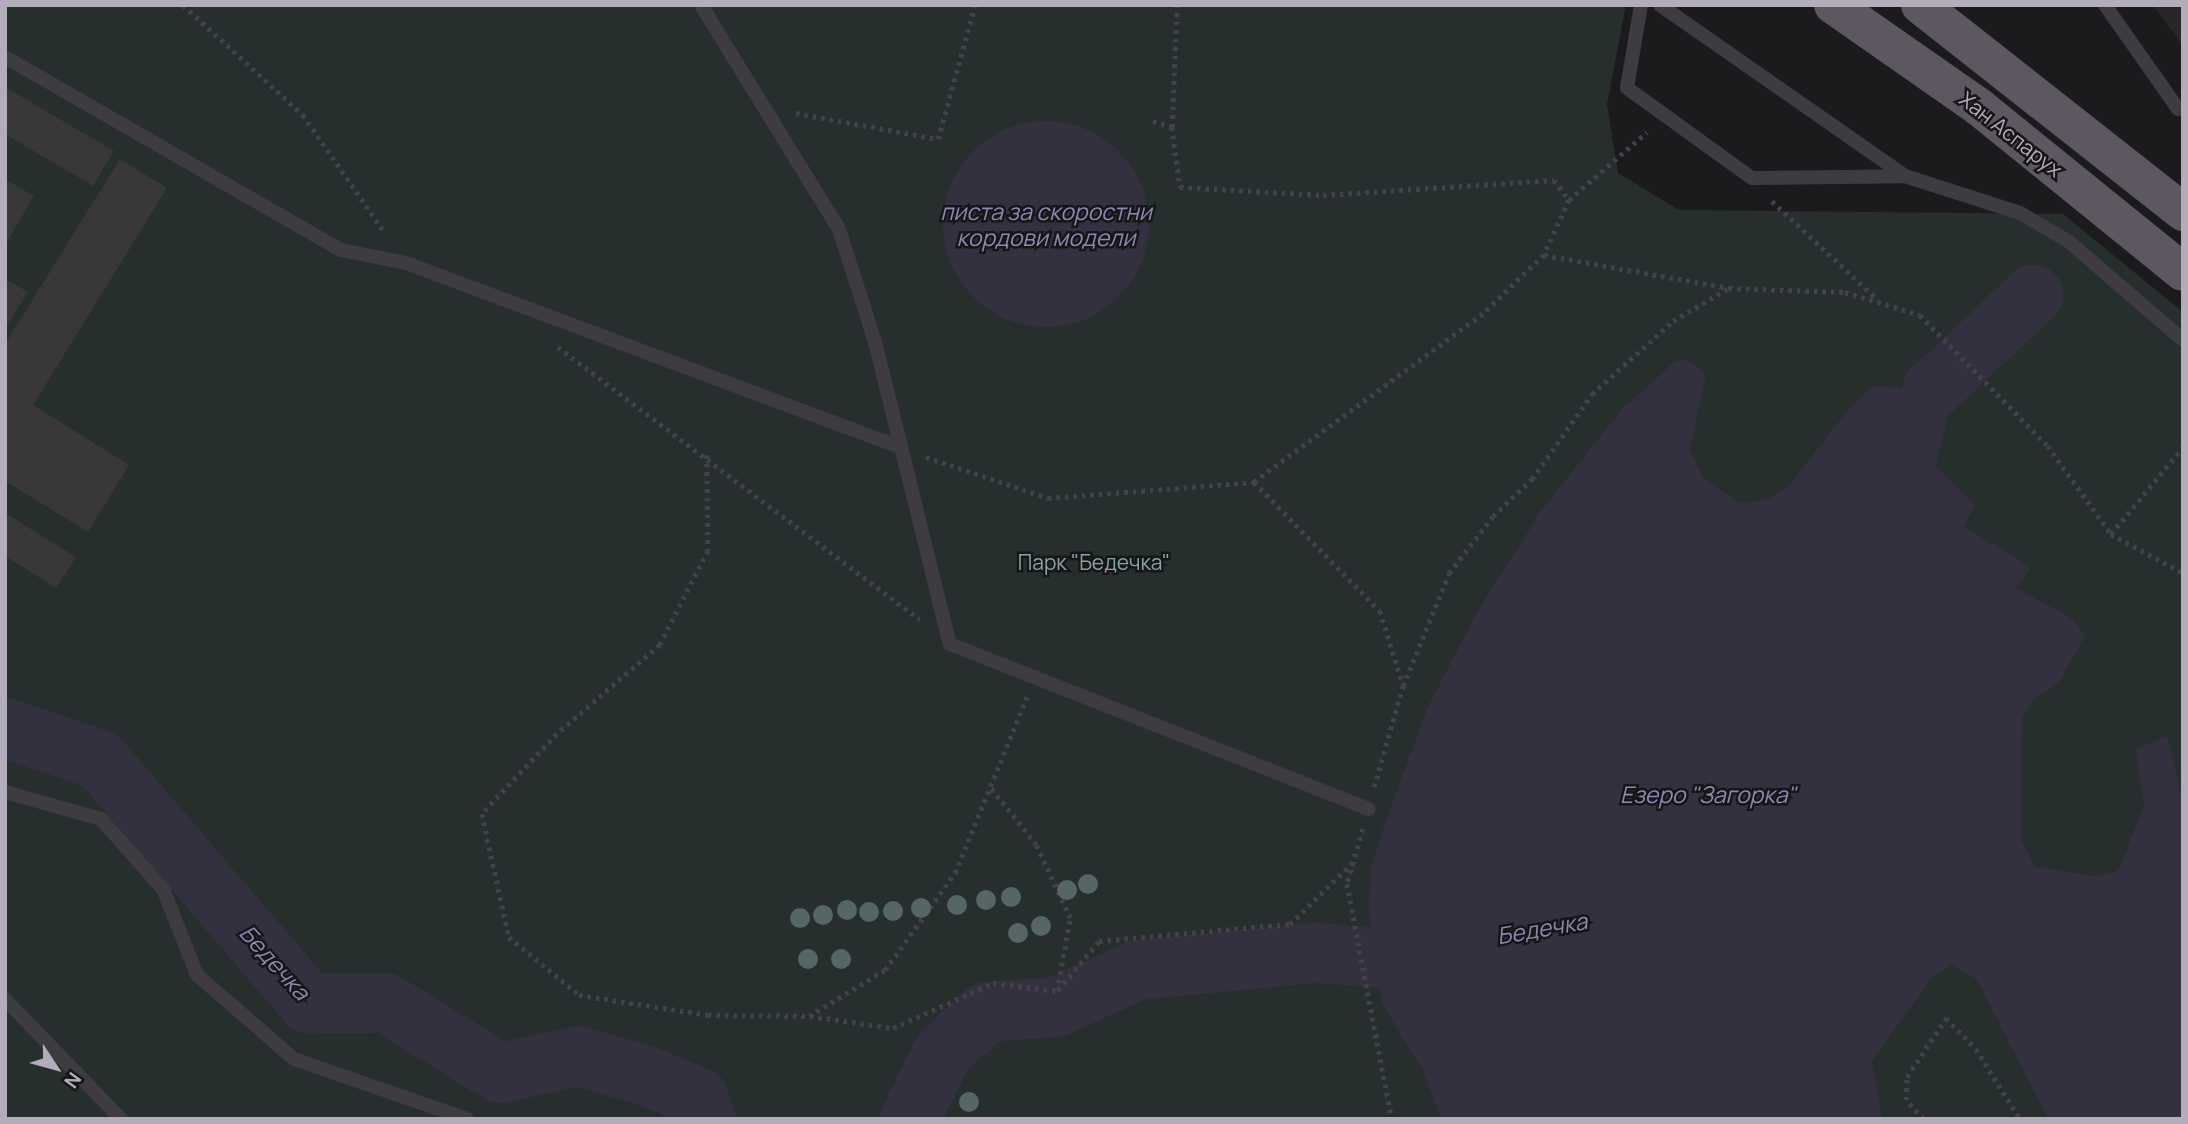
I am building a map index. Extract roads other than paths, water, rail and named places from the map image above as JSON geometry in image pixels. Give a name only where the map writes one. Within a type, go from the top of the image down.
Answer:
[{"type":"main road","name":"Хан Аспарух","points":[[1833,5],[1979,107],[2183,272]]},
{"type":"main road","points":[[1920,5],[2183,212]]},
{"type":"lane","points":[[701,5],[839,229],[875,342],[897,446],[950,644],[1370,809]]},
{"type":"lane","points":[[1641,5],[1627,89],[1752,178],[1905,176],[1965,192],[2059,236],[2183,340]]},
{"type":"lane","points":[[1660,5],[1905,176]]},
{"type":"lane","points":[[2105,5],[2178,109]]},
{"type":"lane","points":[[5,57],[341,250],[406,263],[897,446]]},
{"type":"lane","points":[[5,792],[101,819],[163,889],[197,975],[294,1059],[467,1119]]},
{"type":"lane","points":[[5,999],[121,1119]]},
{"type":"water","name":"писта за скоростни кордови модели","points":[[1046,121],[1085,129],[1103,138],[1119,151],[1132,167],[1141,185],[1149,224],[1141,263],[1132,281],[1119,297],[1103,310],[1085,319],[1046,327],[1007,319],[989,310],[973,297],[960,281],[951,263],[943,224],[951,185],[960,167],[973,151],[989,138],[1007,129]]},
{"type":"water","name":"Езеро \"Загорка\"","points":[[1687,359],[1706,374],[1690,449],[1702,477],[1739,503],[1767,500],[1791,483],[1852,405],[1874,386],[1932,390],[1949,413],[1936,465],[1975,504],[1964,527],[2031,567],[2016,588],[2073,619],[2085,636],[2058,683],[2035,699],[2022,719],[2021,839],[2035,867],[2098,877],[2119,870],[2144,805],[2136,749],[2167,736],[2183,800],[2183,1119],[2048,1119],[1977,979],[1951,965],[1930,980],[1872,1061],[1882,1119],[1441,1119],[1423,1070],[1382,1004],[1369,909],[1371,868],[1384,826],[1427,709],[1476,614],[1541,511],[1623,408],[1675,362]]},
{"type":"waterway","points":[[1932,390],[2033,295]]},
{"type":"waterway","name":"Бедечка","points":[[5,728],[100,760],[309,1004],[386,1003],[500,1073],[579,1056],[650,1077],[699,1098],[706,1119]]},
{"type":"waterway","name":"Бедечка","points":[[910,1119],[943,1052],[987,1012],[1056,1007],[1138,970],[1315,953],[1374,957],[1453,943]]},
{"type":"park label","name":"Парк \"Бедечка\"","points":[[1094,562]]}]
